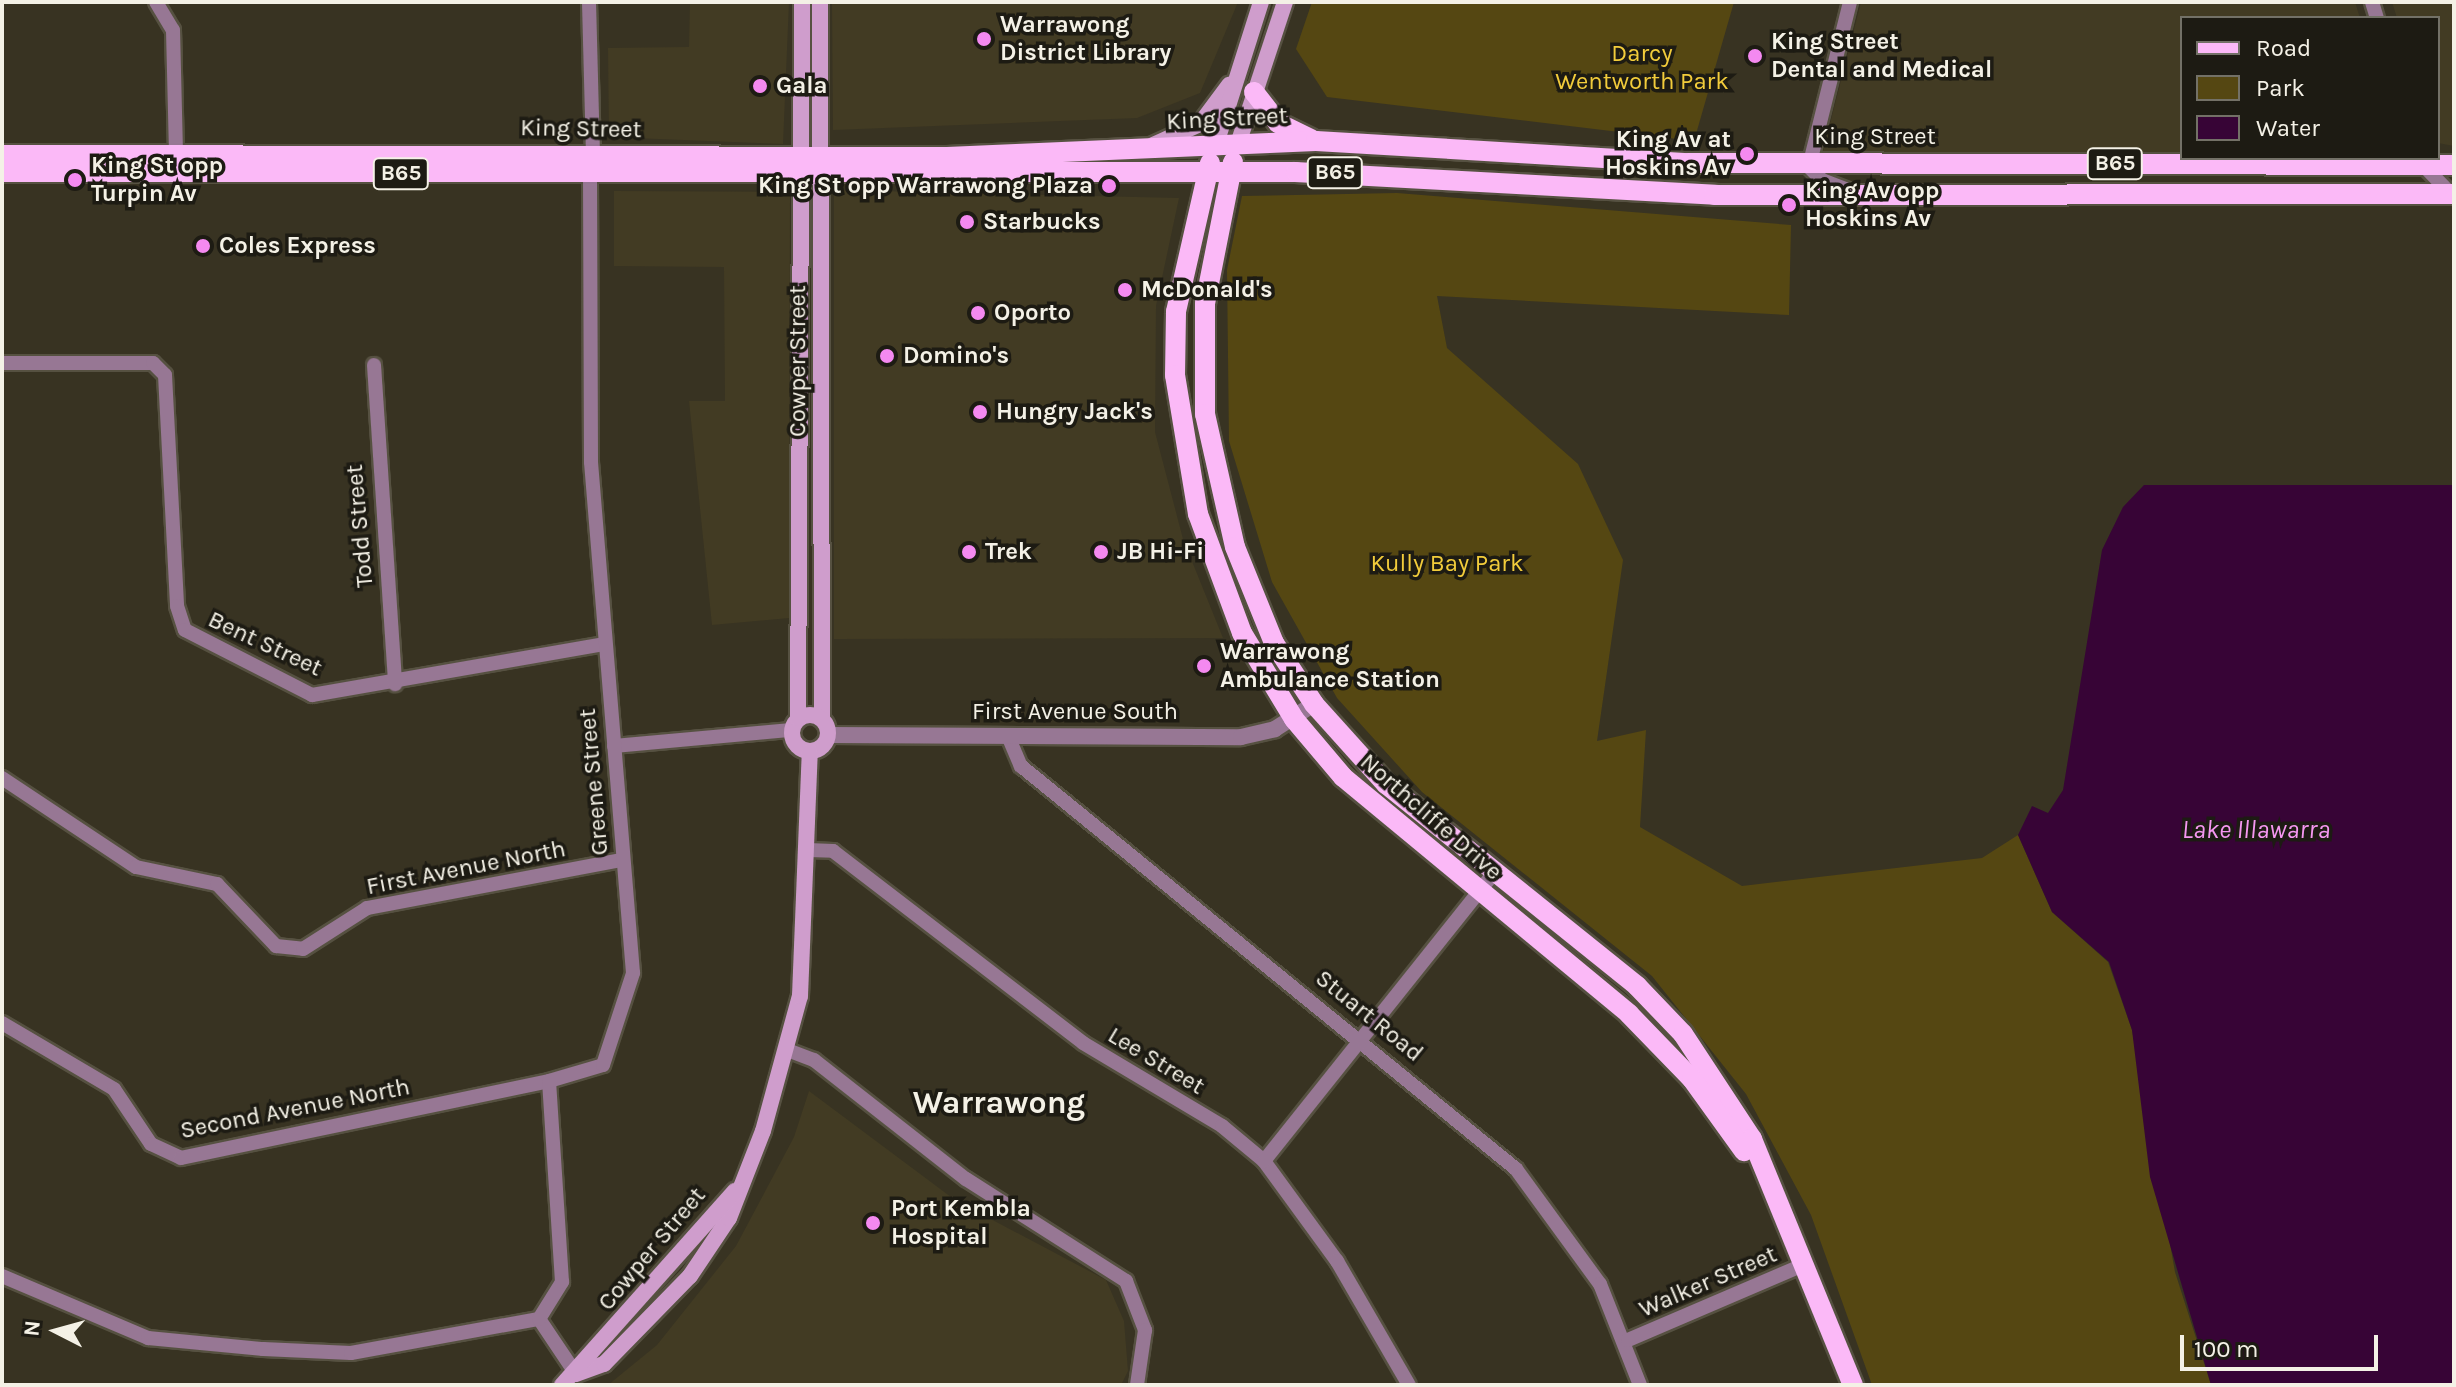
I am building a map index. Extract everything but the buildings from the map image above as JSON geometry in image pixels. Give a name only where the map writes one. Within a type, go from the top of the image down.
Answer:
[{"type":"main road","name":"Cowper Street","points":[[795,724],[802,2]]},
{"type":"main road","name":"Cowper Street","points":[[820,2],[825,727]]},
{"type":"main road","name":"Northcliffe Drive","points":[[1261,2],[1205,175],[1176,312],[1179,432],[1214,565],[1242,633],[1294,719],[1352,786],[1629,1014],[1692,1079],[1742,1146],[1805,1264]]},
{"type":"main road","name":"Northcliffe Drive","points":[[1285,2],[1230,174],[1205,303],[1209,447],[1256,601],[1314,704],[1386,784],[1493,874],[1637,986],[1683,1034],[1752,1139],[1853,1385]]},
{"type":"main road","points":[[1143,149],[1200,124],[1243,63]]},
{"type":"main road","points":[[1254,92],[1278,123],[1316,141]]},
{"type":"main road","name":"King Street","points":[[821,165],[1316,141],[1809,163],[2419,161],[2454,165]]},
{"type":"main road","name":"King Street","points":[[2,155],[543,154],[591,165]]},
{"type":"main road","name":"King Street","points":[[2,172],[800,164],[1230,174],[1861,195],[2452,194]]},
{"type":"main road","points":[[795,724],[825,727],[810,751],[798,747],[795,724]]},
{"type":"main road","name":"Cowper Street","points":[[576,1374],[604,1364],[690,1276],[729,1218],[735,1191],[790,1051],[806,935],[810,751]]},
{"type":"main road","name":"Cowper Street","points":[[562,1385],[644,1302],[695,1235],[735,1191]]},
{"type":"main road","points":[[644,1302],[690,1276],[695,1235]]},
{"type":"street","points":[[156,2],[173,30],[176,153],[212,172]]},
{"type":"street","name":"Greene Street","points":[[549,1081],[603,1065],[633,973],[591,462],[589,2]]},
{"type":"street","points":[[1850,2],[1809,163],[1814,176],[1861,195]]},
{"type":"street","points":[[2419,161],[2452,194]]},
{"type":"street","name":"Bent Street","points":[[2,363],[153,363],[165,375],[177,606],[185,630],[312,695],[395,684],[604,644]]},
{"type":"street","name":"Todd Street","points":[[374,365],[395,684]]},
{"type":"street","name":"First Avenue South","points":[[825,727],[1008,736],[1241,737],[1294,719],[1314,704]]},
{"type":"street","points":[[614,746],[795,724]]},
{"type":"street","name":"Stuart Road","points":[[1008,736],[1021,766],[1363,1040],[1516,1169],[1562,1224],[1628,1340],[1640,1385]]},
{"type":"street","name":"First Avenue North","points":[[2,778],[136,867],[217,884],[276,946],[303,949],[367,908],[622,860]]},
{"type":"street","name":"Lee Street","points":[[808,850],[833,851],[1083,1043],[1222,1126],[1264,1161],[1337,1261],[1409,1385]]},
{"type":"street","points":[[1264,1161],[1493,874]]},
{"type":"street","name":"Second Avenue North","points":[[2,1023],[114,1089],[151,1144],[181,1158],[549,1081]]},
{"type":"street","points":[[790,1051],[814,1060],[966,1179],[1126,1281],[1145,1330],[1137,1385]]},
{"type":"street","points":[[2,1276],[148,1338],[263,1349],[351,1353],[539,1319],[562,1282],[549,1081]]},
{"type":"street","name":"Walker Street","points":[[1628,1340],[1805,1264]]},
{"type":"street","points":[[539,1319],[576,1374]]},
{"type":"shaded area","points":[[690,2],[789,2],[783,144],[609,137],[608,48],[689,47]]},
{"type":"shaded area","points":[[832,2],[1238,2],[1200,93],[1137,118],[833,130]]},
{"type":"shaded area","points":[[1861,2],[2355,2],[2359,16],[2180,16],[2180,155],[1822,155]]},
{"type":"shaded area","points":[[2392,2],[2454,2],[2454,146],[2440,143],[2440,16],[2396,16]]},
{"type":"shaded area","points":[[834,190],[1179,198],[1156,306],[1155,432],[1183,539],[1223,638],[834,639]]},
{"type":"shaded area","points":[[614,191],[790,192],[789,618],[712,625],[689,401],[725,401],[724,267],[614,266]]},
{"type":"shaded area","name":"Port Kembla Hospital","points":[[809,1091],[955,1200],[1106,1280],[1124,1321],[1128,1371],[1121,1385],[608,1385],[657,1345],[736,1246],[794,1137]]},
{"type":"green space","name":"Darcy Wentworth Park","points":[[1312,2],[1734,2],[1694,141],[1327,97],[1296,49]]},
{"type":"green space","name":"Kully Bay Park","points":[[1397,193],[1791,225],[1789,315],[1437,296],[1447,348],[1578,464],[1623,560],[1597,741],[1646,730],[1640,827],[1742,886],[1982,858],[2018,835],[2052,912],[2108,962],[2132,1030],[2175,1272],[2211,1385],[1872,1385],[1811,1215],[1746,1094],[1652,976],[1422,792],[1337,698],[1272,582],[1229,441],[1227,270],[1242,196]]},
{"type":"water","name":"Lake Illawarra","points":[[2144,485],[2454,485],[2454,1385],[2211,1385],[2150,1177],[2132,1030],[2109,962],[2052,912],[2018,835],[2032,806],[2048,813],[2063,790],[2102,550],[2123,507]]},
{"type":"place","name":"Warrawong District Library","points":[[984,39]]},
{"type":"place","name":"King Street Dental and Medical","points":[[1755,56]]},
{"type":"place","name":"Gala","points":[[760,86]]},
{"type":"place","name":"King Av at Hoskins Av","points":[[1747,154]]},
{"type":"place","name":"King St opp Turpin Av","points":[[75,180]]},
{"type":"place","name":"King St opp Warrawong Plaza","points":[[1109,186]]},
{"type":"place","name":"King Av opp Hoskins Av","points":[[1789,205]]},
{"type":"place","name":"Starbucks","points":[[967,222]]},
{"type":"place","name":"Coles Express","points":[[203,246]]},
{"type":"place","name":"McDonald's","points":[[1125,290]]},
{"type":"place","name":"Oporto","points":[[978,313]]},
{"type":"place","name":"Domino's","points":[[887,356]]},
{"type":"place","name":"Hungry Jack's","points":[[980,412]]},
{"type":"place","name":"Trek","points":[[969,552]]},
{"type":"place","name":"JB Hi-Fi","points":[[1101,552]]},
{"type":"place","name":"Warrawong Ambulance Station","points":[[1204,666]]},
{"type":"place","name":"Port Kembla Hospital","points":[[873,1223]]},
{"type":"district","name":"Warrawong","points":[[999,1103]]}]
